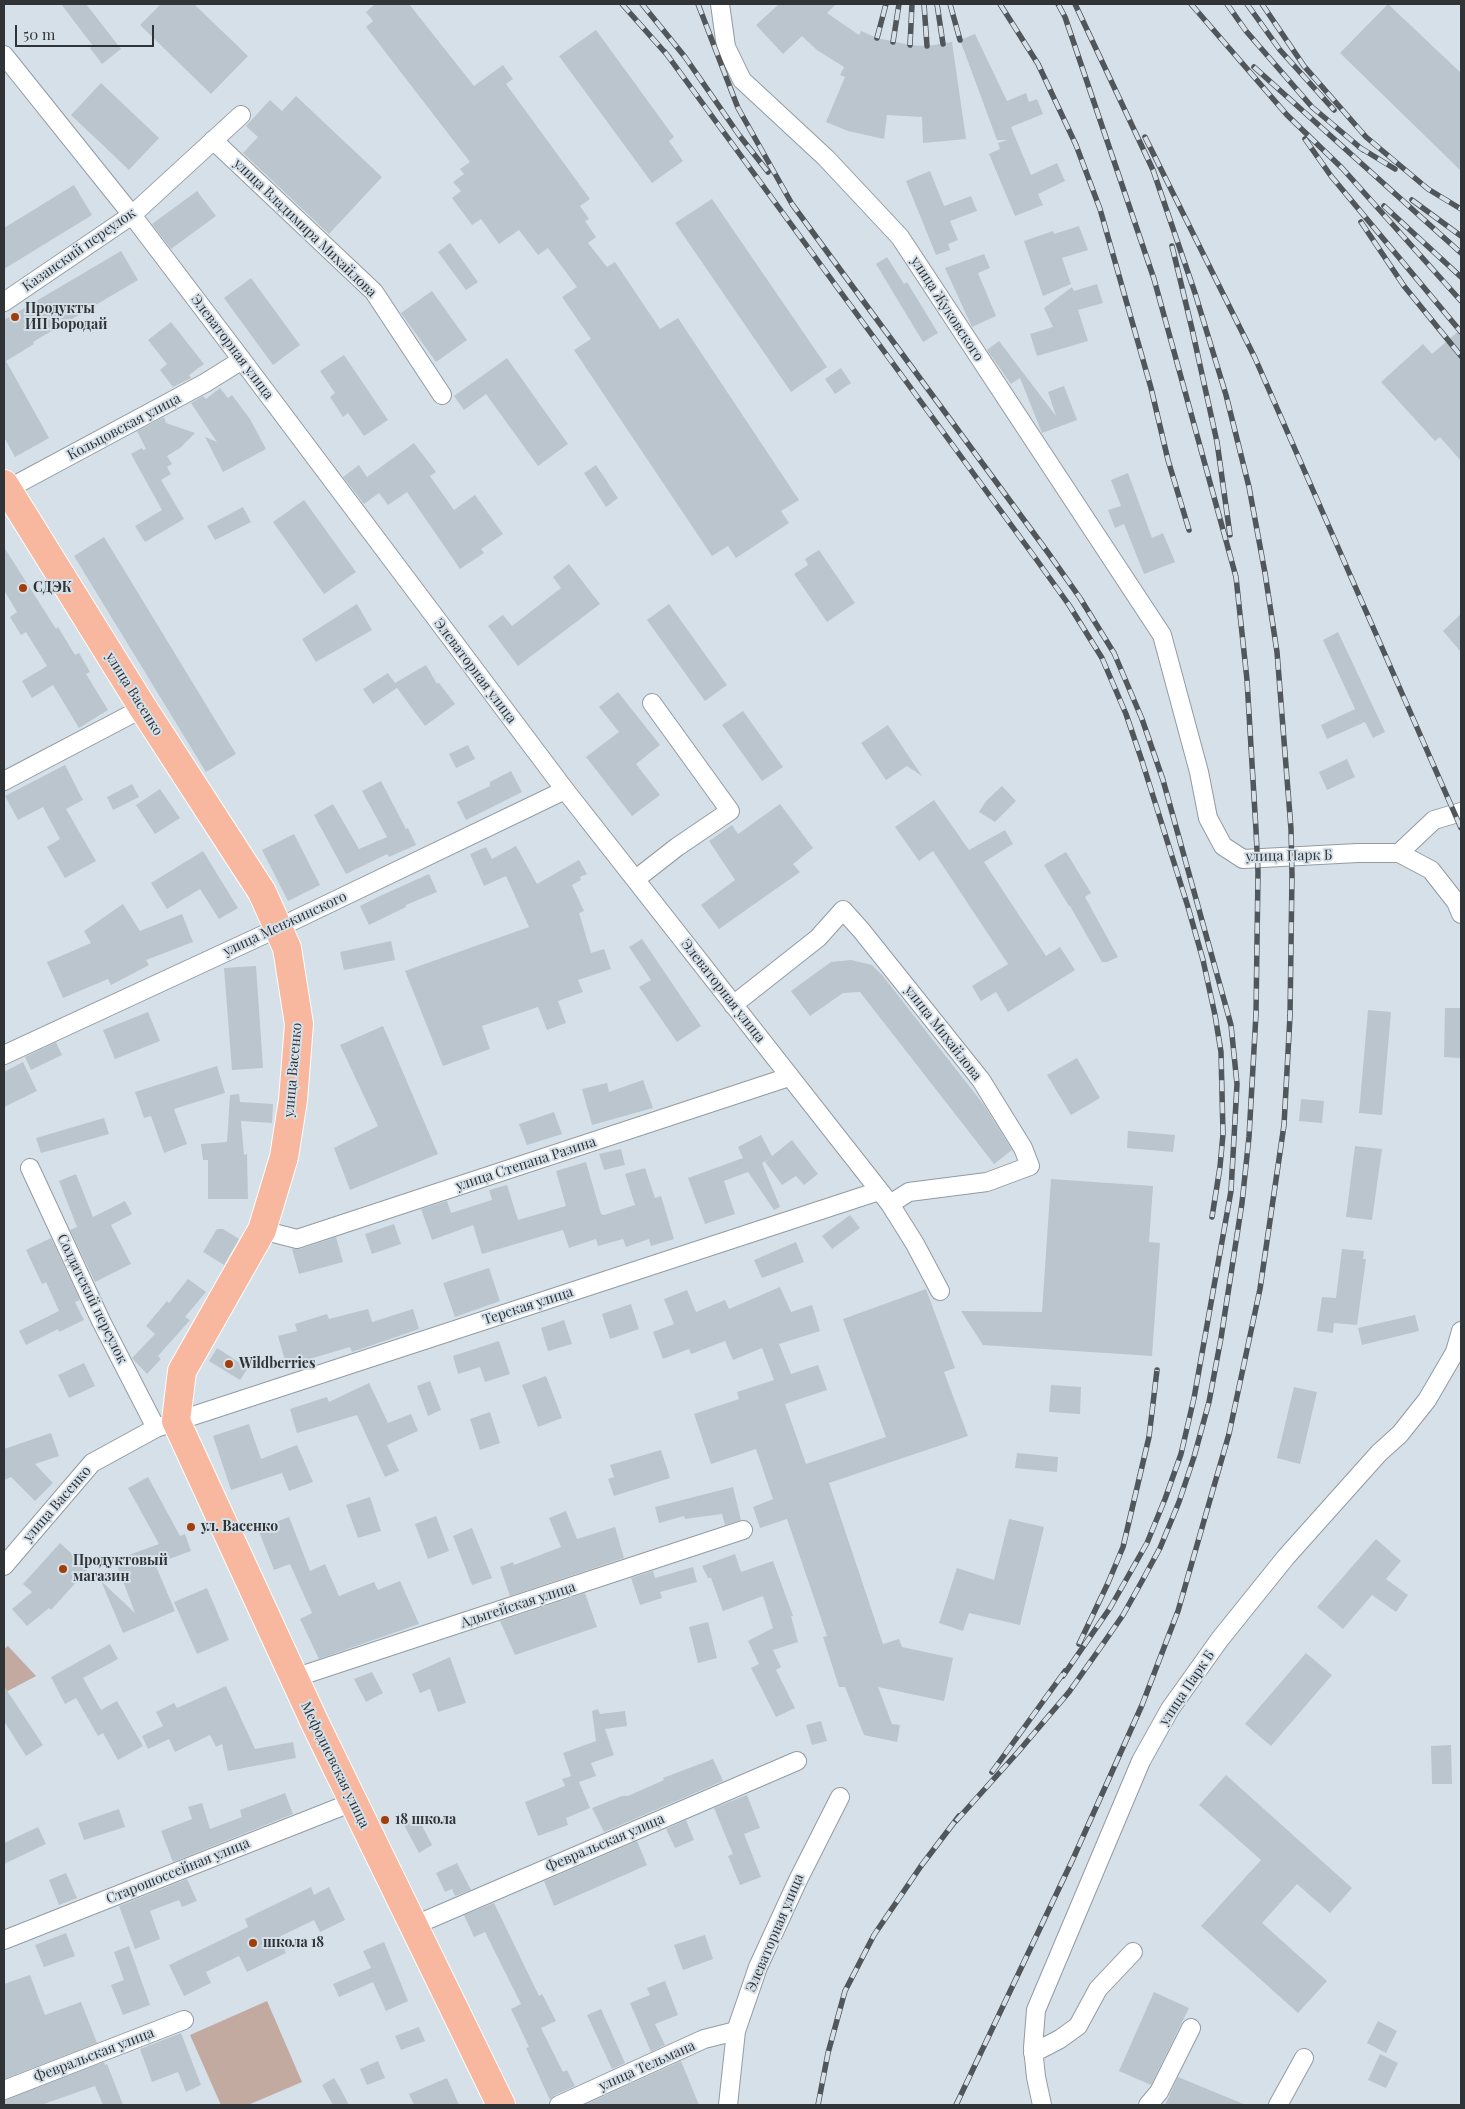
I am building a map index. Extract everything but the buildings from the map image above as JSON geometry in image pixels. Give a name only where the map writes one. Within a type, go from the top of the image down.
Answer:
[{"type":"main road","name":"улица Васенко","points":[[5,488],[143,708],[262,892],[287,948],[299,1024],[293,1100],[284,1157],[262,1230],[182,1371],[166,1425]]},
{"type":"main road","name":"Мефодиевская улица","points":[[166,1425],[294,1678],[501,2105]]},
{"type":"street","name":"улица Жуковского","points":[[720,4],[726,47],[742,80],[826,158],[900,237],[1162,635]]},
{"type":"street","name":"Элеваторная улица","points":[[4,55],[132,216],[242,360],[565,790],[884,1197],[915,1244],[940,1291]]},
{"type":"street","name":"Казанский переулок","points":[[4,302],[132,216],[240,115]]},
{"type":"street","name":"улица Владимира Михайлова","points":[[213,140],[374,292],[442,396]]},
{"type":"street","name":"Кольцовская улица","points":[[5,488],[205,383],[242,360]]},
{"type":"street","name":"улица Парк Б","points":[[1162,635],[1199,772],[1208,818],[1224,846],[1243,859],[1358,853],[1399,853],[1431,870],[1456,902],[1461,914]]},
{"type":"street","points":[[636,879],[677,847],[730,811],[652,703]]},
{"type":"street","points":[[4,781],[143,708]]},
{"type":"street","name":"улица Менжинского","points":[[4,1054],[278,928],[565,790]]},
{"type":"street","points":[[1399,853],[1434,820],[1461,812]]},
{"type":"street","name":"улица Михайлова","points":[[733,1005],[818,938],[843,910],[981,1080],[1023,1148],[1030,1166]]},
{"type":"street","name":"улица Степана Разина","points":[[262,1230],[297,1239],[789,1077]]},
{"type":"street","name":"Терская улица","points":[[166,1425],[884,1197],[987,1182],[1030,1166]]},
{"type":"street","name":"Солдатский переулок","points":[[30,1168],[101,1321],[166,1425]]},
{"type":"street","name":"улица Парк Б","points":[[1042,2105],[1033,2053],[1036,2010],[1141,1760],[1170,1709],[1220,1639],[1286,1557],[1379,1453],[1400,1434],[1427,1400],[1455,1352],[1461,1331]]},
{"type":"street","name":"улица Васенко","points":[[4,1566],[92,1463],[166,1425]]},
{"type":"street","name":"Адыгейская улица","points":[[294,1678],[743,1530]]},
{"type":"street","name":"Февральская улица","points":[[413,1926],[797,1761]]},
{"type":"street","name":"Элеваторная улица","points":[[728,2105],[736,2031],[758,1967],[798,1880],[840,1797]]},
{"type":"street","name":"Старошоссейная улица","points":[[4,1940],[353,1802]]},
{"type":"street","points":[[1033,2053],[1060,2039],[1078,2026],[1098,1989],[1133,1952]]},
{"type":"street","name":"Февральская улица","points":[[4,2090],[184,2020]]},
{"type":"street","points":[[1148,2105],[1159,2092],[1191,2028]]},
{"type":"street","name":"улица Тельмана","points":[[559,2105],[704,2039],[736,2031]]},
{"type":"street","points":[[1278,2105],[1304,2058]]},
{"type":"shaded area","points":[[8,1646],[36,1676],[4,1693],[4,1649]]},
{"type":"shaded area","points":[[267,2001],[302,2082],[248,2105],[221,2105],[190,2035]]},
{"type":"railway","points":[[622,4],[669,57]]},
{"type":"railway","points":[[642,4],[685,57],[739,135],[768,172]]},
{"type":"railway","points":[[698,4],[738,108],[792,204],[1049,554],[1080,598],[1114,653],[1142,719],[1163,780],[1231,1025],[1237,1084],[1231,1191],[1194,1398],[1181,1454],[1147,1543],[1110,1608],[1063,1676]]},
{"type":"railway","points":[[877,38],[886,4]]},
{"type":"railway","points":[[893,42],[899,4]]},
{"type":"railway","points":[[910,45],[912,4]]},
{"type":"railway","points":[[924,4],[927,46]]},
{"type":"railway","points":[[937,4],[943,44]]},
{"type":"railway","points":[[950,4],[960,40]]},
{"type":"railway","points":[[1000,4],[1038,64],[1076,145],[1100,209],[1151,388],[1168,460],[1189,530]]},
{"type":"railway","points":[[956,1821],[1069,1692],[1098,1651],[1123,1615],[1160,1548],[1179,1502],[1209,1402],[1221,1338],[1242,1203],[1249,1137],[1256,1014],[1258,872],[1247,680],[1236,577],[1154,279],[1065,17],[1058,4]]},
{"type":"railway","points":[[956,2105],[1072,1861],[1142,1705],[1178,1611],[1229,1434],[1260,1289],[1284,1125],[1290,1016],[1291,829],[1277,652],[1249,487],[1226,395],[1195,293],[1153,170],[1075,4]]},
{"type":"railway","points":[[1191,4],[1287,115],[1342,168],[1461,301]]},
{"type":"railway","points":[[1227,4],[1246,31],[1312,107],[1363,150]]},
{"type":"railway","points":[[1247,4],[1280,50],[1334,110]]},
{"type":"railway","points":[[1262,4],[1304,66],[1366,137],[1428,189],[1461,209]]},
{"type":"railway","points":[[665,52],[1036,559],[1069,605],[1102,658],[1126,714],[1142,761],[1188,907],[1203,960],[1215,1015],[1221,1052],[1223,1134],[1212,1217]]},
{"type":"railway","points":[[1254,67],[1461,253]]},
{"type":"railway","points":[[1145,137],[1255,358],[1461,828]]},
{"type":"railway","points":[[1305,139],[1331,176],[1461,332]]},
{"type":"railway","points":[[1359,147],[1395,169]]},
{"type":"railway","points":[[1412,200],[1461,236]]},
{"type":"railway","points":[[1384,206],[1461,277]]},
{"type":"railway","points":[[1361,222],[1404,286],[1461,356]]},
{"type":"railway","points":[[1172,246],[1217,442],[1230,535]]},
{"type":"railway","points":[[1079,1644],[1123,1547],[1149,1437],[1157,1370]]},
{"type":"railway","points":[[992,1772],[1065,1671]]},
{"type":"railway","points":[[818,2105],[828,2053],[845,1991],[874,1935],[921,1866],[959,1816]]},
{"type":"place","name":"Продукты ИП Бородай","points":[[15,317]]},
{"type":"place","name":"СДЭК","points":[[23,588]]},
{"type":"place","name":"Wildberries","points":[[229,1364]]},
{"type":"place","name":"ул. Васенко","points":[[191,1527]]},
{"type":"place","name":"Продуктовый магазин","points":[[63,1569]]},
{"type":"place","name":"18 школа","points":[[385,1820]]},
{"type":"place","name":"школа 18","points":[[253,1943]]}]
